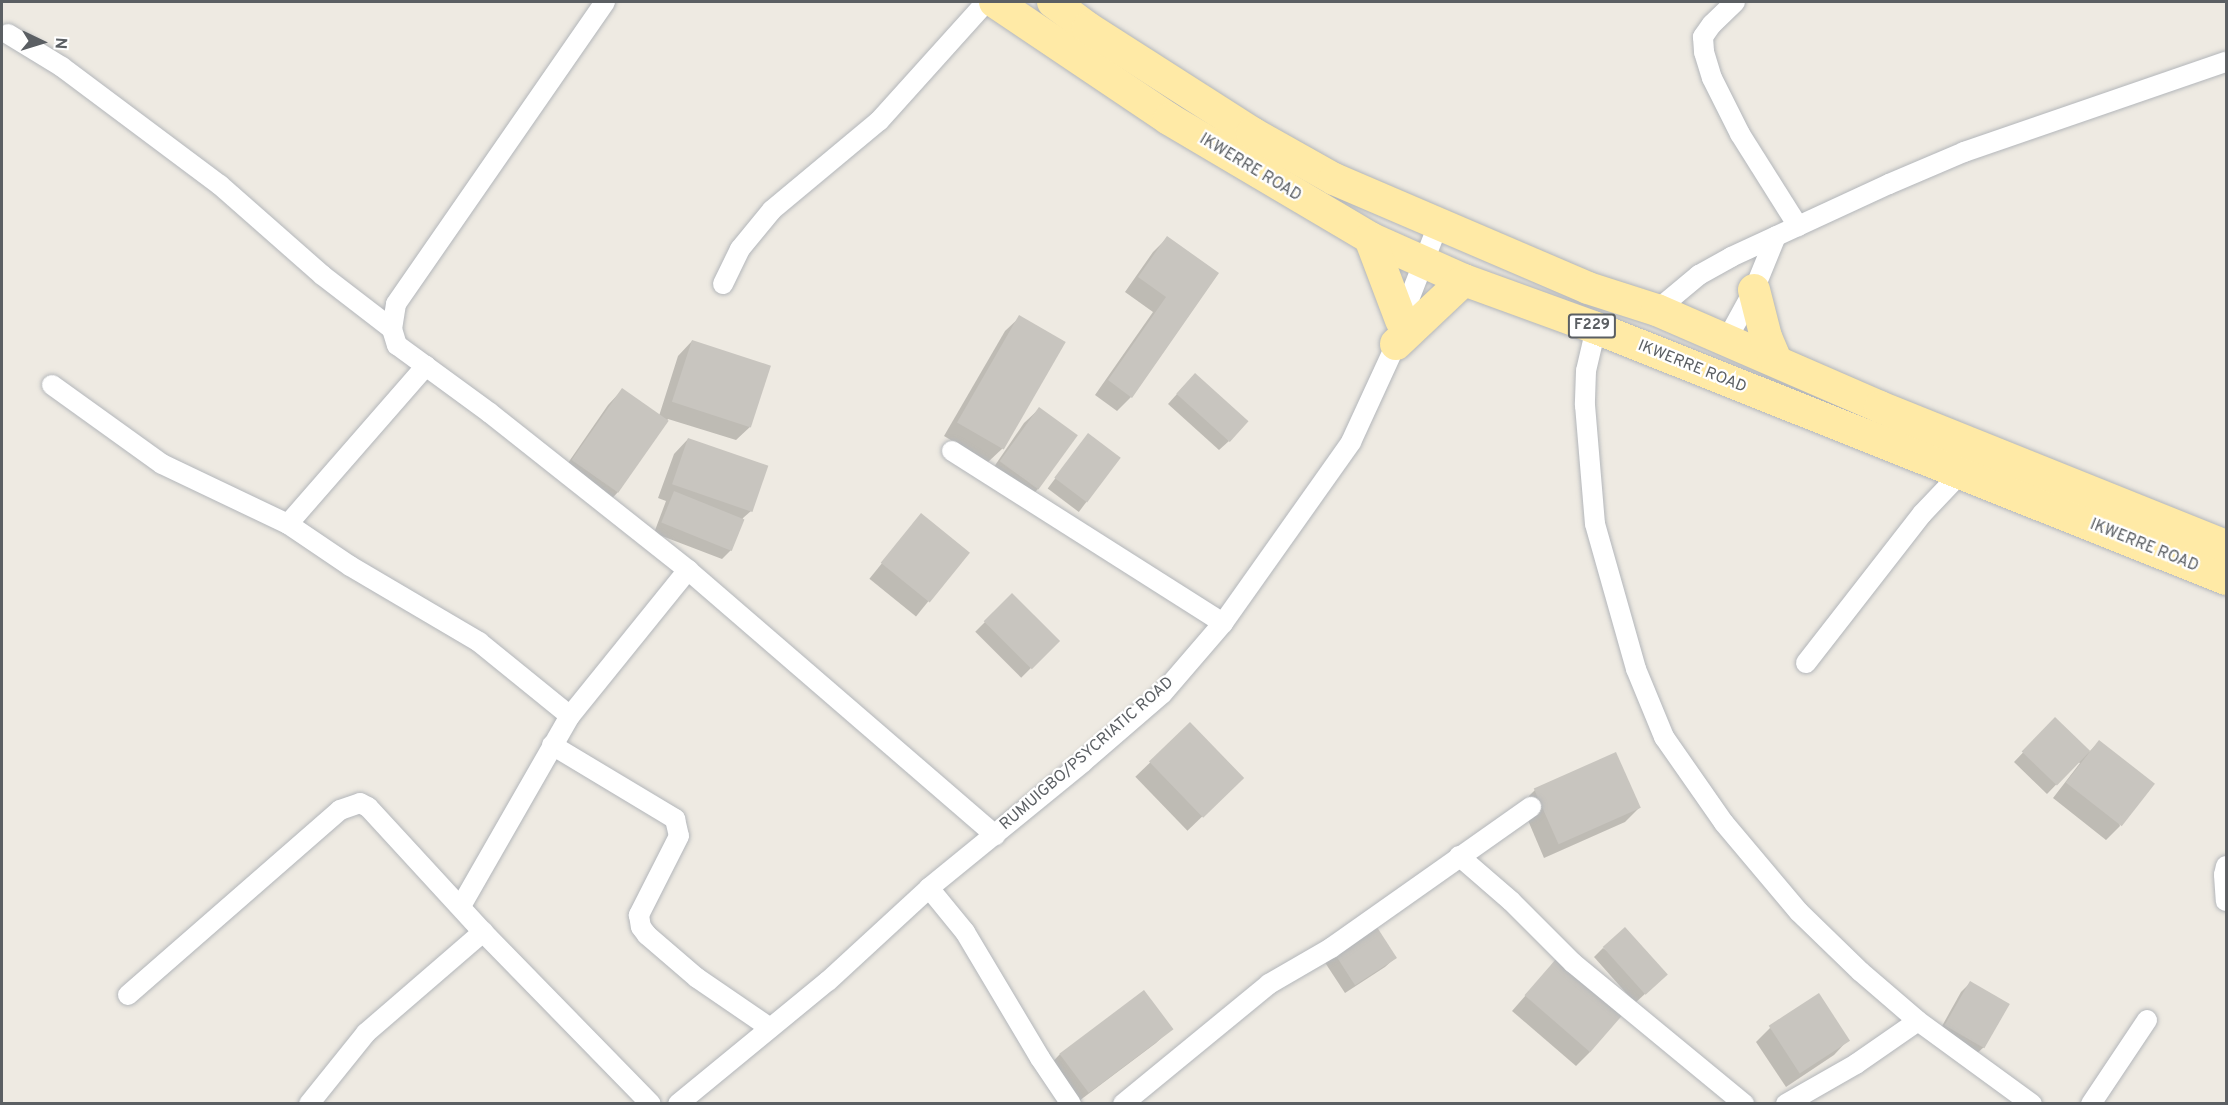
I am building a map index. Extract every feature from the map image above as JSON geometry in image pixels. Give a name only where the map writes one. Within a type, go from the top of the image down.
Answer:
[{"type":"main road","name":"IKWERRE ROAD","points":[[995,2],[1169,118],[1370,238],[1464,280],[1596,328],[2226,579]]},
{"type":"main road","name":"IKWERRE ROAD","points":[[1053,2],[1088,28],[1251,134],[1334,179],[1588,288],[1657,310],[1880,407],[2226,546]]},
{"type":"main road","points":[[1370,238],[1398,332],[1464,280]]},
{"type":"main road","points":[[1754,290],[1766,337],[1776,360]]},
{"type":"street","points":[[605,2],[396,304],[392,329],[397,345],[688,570],[995,835]]},
{"type":"street","points":[[723,284],[740,249],[772,210],[879,121],[986,2]]},
{"type":"street","points":[[1735,2],[1712,24],[1703,37],[1704,52],[1712,78],[1740,134],[1798,226]]},
{"type":"street","points":[[8,34],[70,72],[220,185],[322,275],[392,329]]},
{"type":"street","points":[[1657,310],[1698,275],[1776,236],[1964,152],[2118,97],[2226,62]]},
{"type":"street","name":"RUMUIGBO/PSYCRIATIC ROAD","points":[[678,1104],[828,981],[929,888],[1162,693],[1223,623],[1351,442],[1398,332],[1438,225]]},
{"type":"street","points":[[1726,341],[1754,290],[1776,236]]},
{"type":"street","points":[[1596,328],[1586,371],[1585,405],[1595,524],[1636,669],[1665,737],[1724,823],[1799,912],[1861,972],[1918,1021],[2032,1104]]},
{"type":"street","points":[[288,524],[426,366]]},
{"type":"street","points":[[52,385],[162,464],[288,524],[350,566],[479,642],[570,716]]},
{"type":"street","points":[[952,451],[1223,623]]},
{"type":"street","points":[[1806,663],[1922,514],[1961,473]]},
{"type":"street","points":[[461,906],[570,716],[688,570]]},
{"type":"street","points":[[552,745],[675,819],[679,836],[639,915],[641,927],[697,978],[770,1028]]},
{"type":"street","points":[[128,995],[340,810],[360,802],[368,807],[483,932],[651,1104]]},
{"type":"street","points":[[1123,1104],[1269,984],[1331,948],[1531,807]]},
{"type":"street","points":[[1459,856],[1511,902],[1573,963],[1744,1104]]},
{"type":"street","points":[[2226,866],[2224,875],[2226,901]]},
{"type":"street","points":[[929,888],[965,932],[1040,1058],[1071,1104]]},
{"type":"street","points":[[309,1104],[366,1033],[483,932]]},
{"type":"street","points":[[2091,1104],[2147,1020]]},
{"type":"street","points":[[1786,1104],[1856,1064],[1918,1021]]},
{"type":"building","points":[[1167,236],[1219,273],[1132,398],[1108,380],[1166,297],[1138,277]]},
{"type":"building","points":[[1019,315],[1066,342],[1004,449],[957,422]]},
{"type":"building","points":[[692,340],[771,366],[751,427],[672,402]]},
{"type":"building","points":[[1195,373],[1249,421],[1230,442],[1176,394]]},
{"type":"building","points":[[622,388],[669,421],[618,493],[572,460]]},
{"type":"building","points":[[1039,407],[1078,435],[1038,489],[1000,461]]},
{"type":"building","points":[[1088,433],[1121,458],[1087,502],[1054,478]]},
{"type":"building","points":[[688,438],[768,466],[752,512],[672,484]]},
{"type":"building","points":[[674,491],[744,519],[732,551],[661,523]]},
{"type":"building","points":[[921,513],[970,553],[930,602],[881,563]]},
{"type":"building","points":[[1012,593],[1060,641],[1032,669],[984,621]]},
{"type":"building","points":[[2055,717],[2090,751],[2057,786],[2022,752]]},
{"type":"building","points":[[1190,722],[1244,778],[1203,818],[1149,762]]},
{"type":"building","points":[[2099,740],[2155,784],[2122,826],[2066,783]]},
{"type":"building","points":[[1616,752],[1641,808],[1559,844],[1534,789]]},
{"type":"building","points":[[1373,921],[1397,958],[1355,985],[1331,948]]},
{"type":"building","points":[[1625,927],[1668,975],[1646,995],[1603,947]]},
{"type":"building","points":[[1556,959],[1622,1016],[1590,1052],[1525,995]]},
{"type":"building","points":[[1970,981],[2010,1004],[1984,1048],[1945,1025]]},
{"type":"building","points":[[1144,990],[1173,1029],[1089,1093],[1059,1054]]},
{"type":"building","points":[[1819,993],[1850,1041],[1800,1073],[1769,1026]]}]
